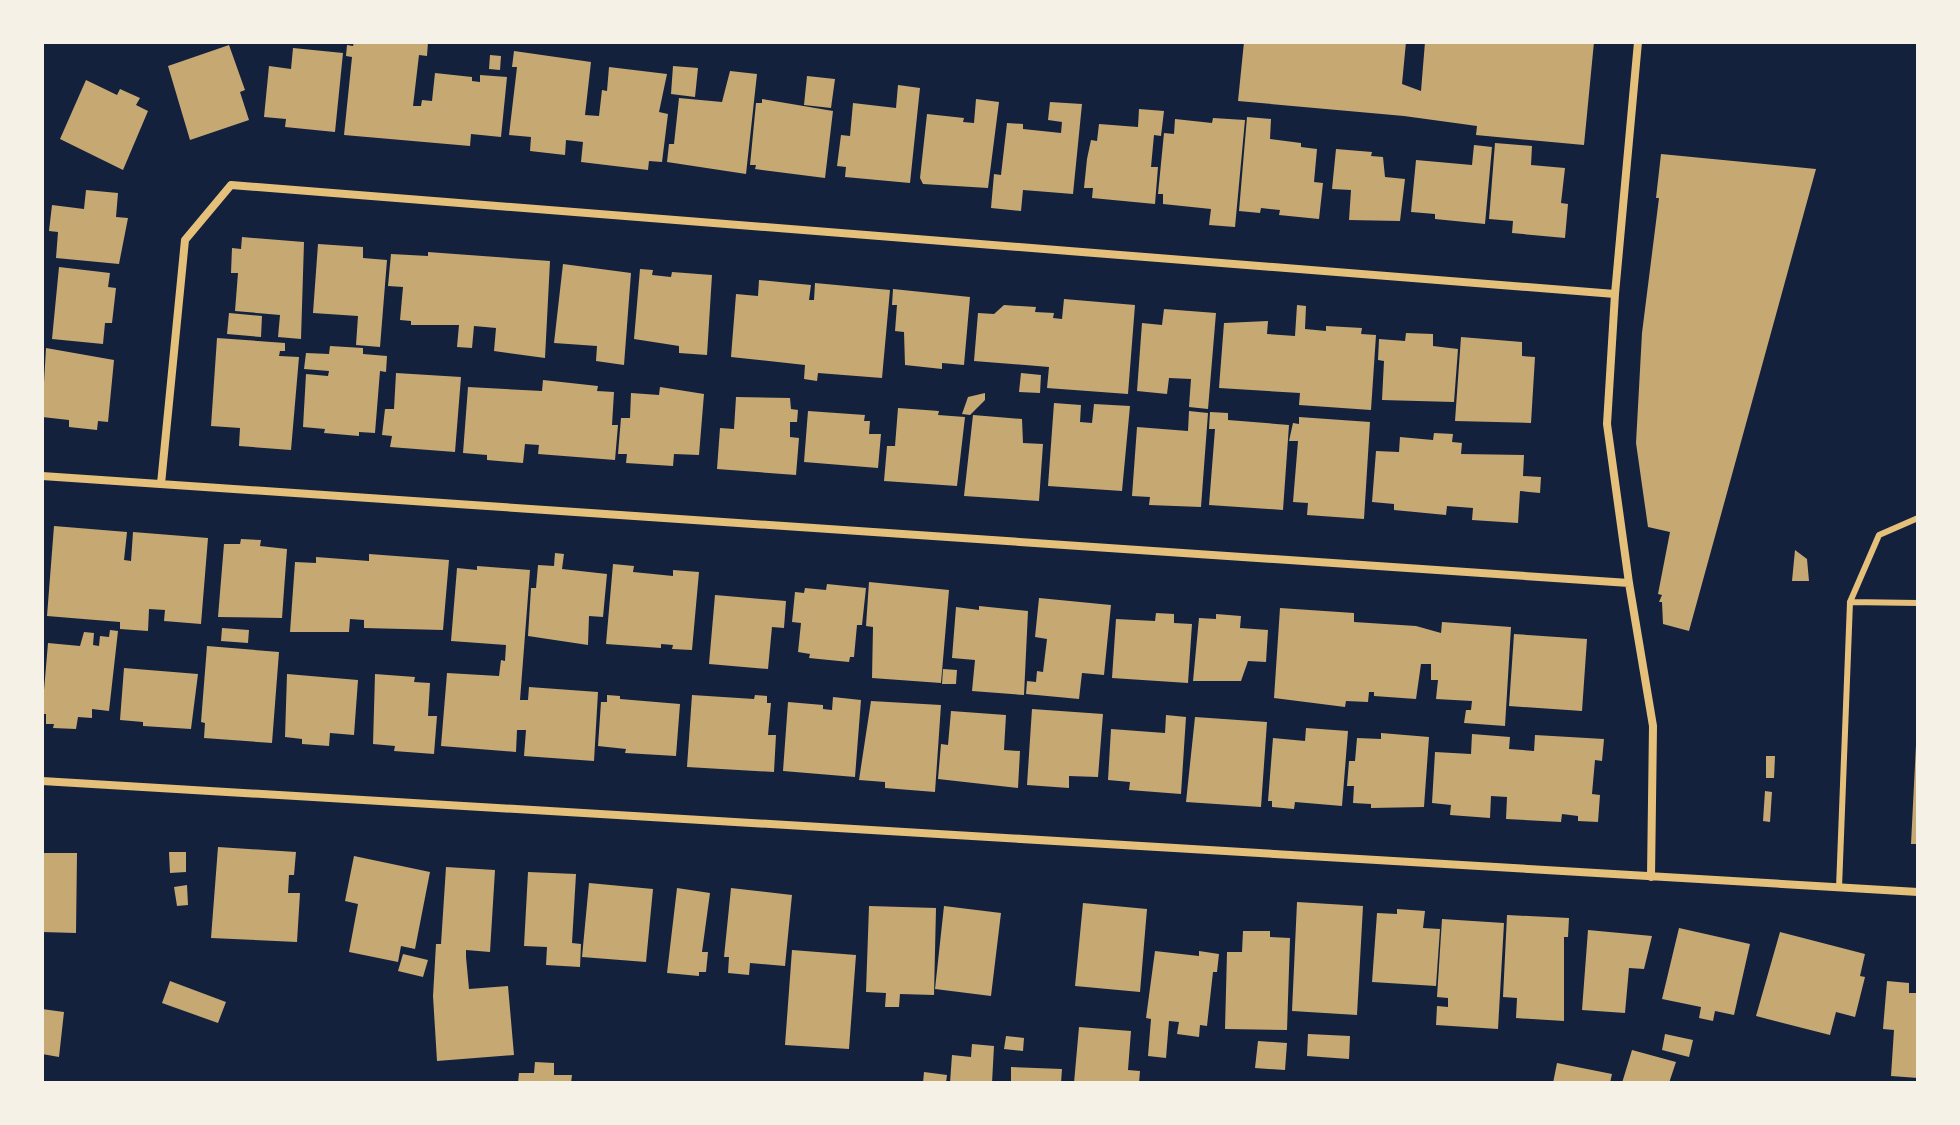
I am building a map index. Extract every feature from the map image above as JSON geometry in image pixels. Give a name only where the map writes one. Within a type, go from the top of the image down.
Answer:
[{"type":"street","points":[[1638,42],[1615,294],[1607,424],[1653,726],[1651,877]]},
{"type":"street","points":[[161,484],[185,240],[231,185],[1615,294]]},
{"type":"street","points":[[42,476],[1629,583]]},
{"type":"street","points":[[42,781],[1918,892]]},
{"type":"lane","points":[[1839,888],[1850,602],[1879,535],[1918,518]]},
{"type":"lane","points":[[1850,602],[1918,603]]},
{"type":"building","points":[[354,42],[428,42],[427,56],[419,55],[413,106],[421,106],[422,100],[432,101],[435,73],[472,77],[472,81],[480,82],[480,75],[507,77],[501,137],[471,134],[470,146],[344,135],[352,57],[346,56],[347,45],[353,46]]},
{"type":"building","points":[[1244,42],[1406,42],[1402,84],[1421,91],[1425,42],[1594,42],[1584,145],[1476,135],[1477,126],[1404,116],[1238,101]]},
{"type":"building","points":[[229,45],[245,90],[240,92],[249,120],[190,140],[168,66]]},
{"type":"building","points":[[293,48],[343,53],[335,132],[285,127],[286,119],[264,117],[269,66],[291,69]]},
{"type":"building","points":[[514,51],[591,62],[585,115],[599,116],[602,90],[607,91],[609,67],[667,74],[659,112],[668,114],[662,162],[649,161],[648,170],[581,162],[583,142],[566,140],[565,155],[530,151],[531,137],[509,135],[517,67],[512,67]]},
{"type":"building","points":[[490,55],[501,56],[500,70],[489,69]]},
{"type":"building","points":[[673,66],[698,68],[695,97],[671,94]]},
{"type":"building","points":[[730,71],[757,74],[746,174],[667,162],[669,144],[674,144],[679,98],[722,102]]},
{"type":"building","points":[[807,76],[835,79],[831,108],[804,105]]},
{"type":"building","points":[[86,80],[117,95],[120,89],[140,98],[136,105],[148,111],[123,170],[60,139]]},
{"type":"building","points":[[898,85],[920,88],[910,183],[845,177],[846,167],[837,166],[841,135],[850,136],[853,103],[896,108]]},
{"type":"building","points":[[762,99],[833,111],[825,178],[755,169],[756,165],[750,165],[756,103],[762,103]]},
{"type":"building","points":[[976,99],[999,102],[988,188],[923,184],[920,178],[927,114],[964,118],[963,122],[974,123]]},
{"type":"building","points":[[1050,102],[1082,104],[1073,194],[1023,190],[1021,211],[991,208],[994,174],[1001,175],[1007,123],[1023,124],[1023,129],[1061,133],[1062,122],[1048,120]]},
{"type":"building","points":[[1139,109],[1164,111],[1161,136],[1154,135],[1151,167],[1158,167],[1155,204],[1092,198],[1093,188],[1084,188],[1091,140],[1097,141],[1099,124],[1138,127]]},
{"type":"building","points":[[1247,117],[1271,119],[1270,139],[1301,143],[1301,147],[1317,149],[1314,182],[1323,183],[1319,219],[1279,215],[1280,210],[1261,208],[1260,213],[1239,211]]},
{"type":"building","points":[[1213,118],[1245,120],[1235,227],[1209,225],[1211,209],[1163,204],[1163,194],[1158,194],[1164,133],[1174,134],[1175,119],[1212,123]]},
{"type":"building","points":[[1495,143],[1532,146],[1531,165],[1565,168],[1561,203],[1568,204],[1565,238],[1512,233],[1513,221],[1489,219]]},
{"type":"building","points":[[1474,145],[1492,147],[1485,224],[1435,219],[1435,214],[1411,212],[1416,160],[1472,165]]},
{"type":"building","points":[[1336,149],[1372,152],[1371,156],[1383,157],[1385,177],[1405,179],[1400,221],[1349,220],[1351,190],[1332,189]]},
{"type":"building","points":[[1661,154],[1816,169],[1689,631],[1663,624],[1662,602],[1659,602],[1662,595],[1658,594],[1670,532],[1648,527],[1636,443],[1642,333],[1659,198],[1656,198]]},
{"type":"building","points":[[86,190],[118,193],[116,217],[128,218],[119,264],[56,258],[58,232],[49,231],[52,205],[84,209]]},
{"type":"building","points":[[242,237],[304,242],[301,339],[278,337],[280,315],[235,311],[238,273],[231,273],[232,248],[241,249]]},
{"type":"building","points":[[318,244],[363,247],[363,258],[387,260],[380,347],[356,345],[358,316],[313,313]]},
{"type":"building","points":[[428,252],[550,261],[545,358],[494,351],[496,328],[474,326],[472,348],[457,347],[459,325],[411,325],[411,321],[400,320],[403,287],[388,286],[391,254],[428,256]]},
{"type":"building","points":[[563,264],[631,273],[624,365],[596,361],[597,346],[554,343]]},
{"type":"building","points":[[59,267],[110,273],[108,287],[116,288],[112,323],[105,323],[103,344],[52,339]]},
{"type":"building","points":[[640,269],[653,270],[652,275],[671,277],[672,272],[712,275],[707,355],[679,353],[679,346],[634,339]]},
{"type":"building","points":[[759,280],[811,285],[809,300],[814,300],[815,283],[890,290],[882,378],[818,373],[817,381],[804,379],[805,365],[731,357],[736,294],[758,296]]},
{"type":"building","points":[[893,289],[970,297],[964,365],[942,363],[942,369],[905,365],[904,332],[895,331],[897,305],[892,305]]},
{"type":"building","points":[[1064,299],[1135,305],[1128,394],[1047,388],[1049,367],[974,361],[978,313],[994,314],[1004,305],[1036,307],[1035,312],[1054,313],[1053,318],[1062,319]]},
{"type":"building","points":[[1297,305],[1306,306],[1305,329],[1326,331],[1326,326],[1362,328],[1361,334],[1376,335],[1371,410],[1299,405],[1300,393],[1219,388],[1224,323],[1268,321],[1267,334],[1295,336]]},
{"type":"building","points":[[1164,309],[1216,313],[1208,409],[1189,407],[1191,379],[1169,378],[1167,394],[1137,391],[1142,323],[1162,325]]},
{"type":"building","points":[[229,313],[262,316],[261,337],[227,334]]},
{"type":"building","points":[[1406,333],[1433,334],[1433,346],[1458,349],[1454,402],[1382,400],[1384,361],[1378,360],[1379,339],[1405,341]]},
{"type":"building","points":[[1461,337],[1522,342],[1522,356],[1535,357],[1531,423],[1455,421]]},
{"type":"building","points":[[217,338],[285,343],[285,351],[280,351],[279,356],[299,357],[291,450],[239,446],[240,428],[211,426]]},
{"type":"building","points":[[330,346],[363,348],[363,354],[387,356],[386,372],[380,371],[375,433],[359,432],[359,436],[324,433],[325,429],[303,427],[306,374],[328,376],[329,371],[304,369],[306,353],[329,354]]},
{"type":"building","points":[[46,348],[114,360],[108,422],[98,421],[97,430],[69,427],[69,420],[42,417]]},
{"type":"building","points":[[396,373],[461,377],[455,452],[390,447],[392,436],[382,435],[385,409],[394,409]]},
{"type":"building","points":[[1021,373],[1041,375],[1040,393],[1019,392]]},
{"type":"building","points":[[543,380],[598,386],[597,391],[614,392],[612,425],[618,425],[615,460],[538,454],[539,445],[525,444],[523,463],[487,460],[487,455],[463,453],[468,387],[542,391]]},
{"type":"building","points":[[660,387],[704,394],[699,455],[674,454],[673,466],[626,463],[627,454],[618,454],[621,418],[630,418],[631,393],[659,395]]},
{"type":"building","points":[[985,393],[985,400],[970,415],[962,414],[968,397]]},
{"type":"building","points":[[736,397],[790,398],[791,409],[798,410],[797,422],[790,422],[790,437],[799,438],[796,475],[717,469],[720,428],[734,429]]},
{"type":"building","points":[[1054,403],[1081,405],[1080,422],[1092,423],[1094,404],[1130,406],[1122,491],[1048,486]]},
{"type":"building","points":[[898,408],[939,411],[938,415],[965,417],[957,486],[884,481],[887,446],[895,446]]},
{"type":"building","points":[[808,411],[865,415],[864,421],[870,421],[869,434],[881,434],[878,468],[804,462]]},
{"type":"building","points":[[1189,411],[1208,413],[1201,507],[1149,505],[1150,497],[1132,496],[1137,427],[1188,431]]},
{"type":"building","points":[[1210,412],[1228,413],[1228,420],[1289,425],[1283,510],[1209,505],[1215,429],[1209,429]]},
{"type":"building","points":[[973,415],[1022,419],[1023,443],[1043,444],[1039,501],[964,496]]},
{"type":"building","points":[[1299,417],[1370,422],[1364,519],[1307,515],[1308,503],[1293,502],[1298,441],[1289,441],[1293,423],[1299,424]]},
{"type":"building","points":[[1434,433],[1453,434],[1452,442],[1462,443],[1461,454],[1524,455],[1523,476],[1541,477],[1540,493],[1520,491],[1518,523],[1472,520],[1473,508],[1447,506],[1446,515],[1394,510],[1394,504],[1372,502],[1376,451],[1399,452],[1400,437],[1433,440]]},
{"type":"building","points":[[54,526],[127,532],[124,560],[131,561],[133,532],[208,538],[201,624],[164,621],[165,610],[149,609],[148,631],[120,629],[120,622],[47,616]]},
{"type":"building","points":[[241,539],[261,540],[260,546],[287,549],[282,618],[218,617],[224,544],[240,544]]},
{"type":"building","points":[[1795,550],[1807,559],[1809,581],[1792,581]]},
{"type":"building","points":[[555,553],[564,554],[562,569],[607,574],[603,617],[589,616],[588,645],[528,636],[531,588],[536,588],[538,565],[554,566]]},
{"type":"building","points":[[369,554],[449,560],[443,630],[364,628],[364,620],[350,619],[349,632],[290,632],[295,562],[316,563],[316,557],[369,561]]},
{"type":"building","points":[[613,564],[634,566],[633,572],[673,576],[673,570],[699,572],[692,650],[672,649],[673,645],[661,644],[661,648],[606,644]]},
{"type":"building","points":[[477,566],[530,570],[520,700],[528,700],[529,687],[598,692],[594,761],[524,756],[526,730],[517,730],[516,752],[441,746],[447,673],[499,676],[501,660],[505,661],[506,645],[451,641],[457,568],[477,570]]},
{"type":"building","points":[[869,582],[949,590],[941,683],[872,678],[873,627],[866,626]]},
{"type":"building","points":[[827,584],[866,588],[862,625],[857,625],[854,657],[850,657],[849,662],[809,658],[810,654],[798,652],[801,623],[792,622],[795,592],[804,593],[805,588],[826,590]]},
{"type":"building","points":[[715,595],[786,601],[784,628],[772,627],[768,669],[709,664]]},
{"type":"building","points":[[1039,598],[1111,605],[1104,675],[1082,673],[1079,699],[1026,694],[1027,681],[1036,682],[1037,671],[1043,672],[1047,639],[1035,637]]},
{"type":"building","points":[[979,606],[1028,611],[1024,695],[972,691],[975,660],[952,658],[956,607],[979,610]]},
{"type":"building","points":[[1280,608],[1354,613],[1354,622],[1416,626],[1441,633],[1442,622],[1511,627],[1505,726],[1464,723],[1466,710],[1471,710],[1472,701],[1436,699],[1438,680],[1431,680],[1431,664],[1421,664],[1416,699],[1374,696],[1374,692],[1369,692],[1368,702],[1346,701],[1345,707],[1274,698]]},
{"type":"building","points":[[1156,613],[1174,614],[1174,623],[1192,624],[1188,683],[1112,678],[1116,619],[1155,621]]},
{"type":"building","points":[[1216,614],[1241,616],[1240,628],[1268,630],[1266,662],[1248,661],[1241,681],[1193,681],[1199,618],[1216,619]]},
{"type":"building","points":[[222,628],[249,630],[248,643],[221,641]]},
{"type":"building","points":[[110,630],[118,631],[109,711],[92,709],[92,718],[78,717],[76,729],[53,728],[54,724],[46,724],[46,714],[42,714],[48,643],[80,646],[84,632],[94,633],[93,645],[99,646],[100,636],[109,637]]},
{"type":"building","points":[[1514,634],[1587,639],[1582,711],[1509,706]]},
{"type":"building","points":[[207,646],[279,652],[272,743],[204,738],[205,723],[201,722]]},
{"type":"building","points":[[124,668],[198,674],[191,729],[143,726],[143,722],[120,720]]},
{"type":"building","points":[[943,669],[957,670],[956,684],[942,684]]},
{"type":"building","points":[[287,674],[358,680],[354,735],[330,733],[329,746],[302,744],[302,739],[285,737]]},
{"type":"building","points":[[375,674],[415,677],[414,682],[430,683],[428,716],[437,716],[434,754],[394,751],[395,746],[373,744]]},
{"type":"building","points":[[607,695],[680,704],[676,756],[625,753],[626,749],[598,746],[601,702],[607,702]]},
{"type":"building","points":[[692,695],[754,699],[755,695],[767,696],[767,703],[771,703],[768,735],[776,735],[774,772],[687,767]]},
{"type":"building","points":[[833,697],[861,700],[855,777],[783,771],[788,702],[823,705],[823,709],[832,710]]},
{"type":"building","points":[[871,701],[941,705],[935,792],[885,788],[885,782],[859,780]]},
{"type":"building","points":[[1032,709],[1103,714],[1098,777],[1069,776],[1069,788],[1027,785]]},
{"type":"building","points":[[951,711],[1006,715],[1004,750],[1020,751],[1018,788],[938,779],[941,744],[948,745]]},
{"type":"building","points":[[1166,715],[1186,717],[1181,794],[1129,790],[1130,782],[1108,780],[1111,729],[1165,733]]},
{"type":"building","points":[[1195,717],[1267,722],[1261,807],[1186,802]]},
{"type":"building","points":[[1306,728],[1348,731],[1342,806],[1295,802],[1294,809],[1272,807],[1272,801],[1268,801],[1273,738],[1305,741]]},
{"type":"building","points":[[1381,733],[1429,737],[1424,807],[1371,808],[1371,804],[1353,803],[1354,786],[1347,786],[1349,761],[1355,761],[1357,738],[1381,739]]},
{"type":"building","points":[[1472,734],[1510,737],[1509,749],[1534,751],[1535,735],[1604,739],[1602,761],[1595,760],[1592,794],[1600,795],[1598,822],[1578,821],[1578,816],[1562,814],[1561,822],[1506,819],[1507,797],[1491,796],[1490,818],[1450,815],[1451,805],[1432,803],[1435,752],[1471,754]]},
{"type":"building","points":[[1916,745],[1918,844],[1911,844]]},
{"type":"building","points":[[1766,756],[1775,756],[1774,778],[1766,778]]},
{"type":"building","points":[[1765,791],[1772,792],[1770,822],[1763,821]]},
{"type":"building","points":[[218,847],[296,852],[294,875],[289,875],[288,893],[300,893],[297,942],[211,938]]},
{"type":"building","points":[[169,852],[186,852],[186,872],[170,873]]},
{"type":"building","points":[[42,853],[77,853],[76,933],[42,932]]},
{"type":"building","points":[[354,856],[430,872],[415,949],[401,946],[398,962],[349,952],[358,904],[345,901]]},
{"type":"building","points":[[446,867],[495,870],[490,952],[466,950],[469,989],[508,986],[514,1055],[437,1061],[433,996],[436,944],[441,944]]},
{"type":"building","points":[[528,872],[576,874],[572,943],[581,944],[580,967],[546,965],[547,947],[524,946]]},
{"type":"building","points":[[589,883],[653,889],[646,962],[582,957]]},
{"type":"building","points":[[187,885],[188,905],[177,906],[174,887]]},
{"type":"building","points":[[677,888],[710,893],[702,952],[708,952],[706,972],[699,972],[699,976],[667,973]]},
{"type":"building","points":[[731,888],[792,895],[785,966],[750,963],[749,975],[728,973],[729,957],[724,957]]},
{"type":"building","points":[[1297,902],[1363,906],[1357,1015],[1292,1011]]},
{"type":"building","points":[[1083,903],[1147,909],[1140,992],[1075,986]]},
{"type":"building","points":[[869,906],[936,908],[934,995],[900,994],[899,1007],[885,1007],[886,993],[866,992]]},
{"type":"building","points":[[944,906],[1001,913],[991,996],[935,989]]},
{"type":"building","points":[[1397,909],[1425,911],[1423,928],[1440,929],[1436,986],[1372,982],[1377,913],[1397,914]]},
{"type":"building","points":[[1507,915],[1569,918],[1568,937],[1564,937],[1564,1021],[1516,1018],[1517,998],[1503,997]]},
{"type":"building","points":[[1442,919],[1504,923],[1498,1029],[1436,1025],[1437,1006],[1448,1007],[1448,998],[1437,997]]},
{"type":"building","points":[[1679,928],[1750,944],[1734,1015],[1715,1011],[1713,1021],[1699,1018],[1701,1007],[1662,999]]},
{"type":"building","points":[[1588,930],[1652,936],[1644,969],[1629,968],[1625,1013],[1582,1010]]},
{"type":"building","points":[[1243,931],[1270,931],[1270,937],[1290,938],[1287,1030],[1225,1029],[1227,952],[1242,952]]},
{"type":"building","points":[[1780,932],[1865,954],[1860,976],[1865,977],[1855,1017],[1836,1012],[1830,1035],[1756,1016]]},
{"type":"building","points":[[792,950],[856,955],[849,1049],[785,1045]]},
{"type":"building","points":[[1155,951],[1199,956],[1199,951],[1219,954],[1217,972],[1213,972],[1207,1026],[1200,1025],[1199,1037],[1177,1034],[1179,1022],[1169,1021],[1166,1058],[1148,1056],[1151,1019],[1146,1018]]},
{"type":"building","points":[[403,954],[428,960],[423,977],[398,971]]},
{"type":"building","points":[[170,981],[226,1002],[218,1023],[162,1003]]},
{"type":"building","points":[[1887,981],[1909,983],[1909,993],[1918,993],[1918,1078],[1891,1076],[1894,1030],[1883,1029]]},
{"type":"building","points":[[42,1009],[64,1012],[59,1057],[42,1054]]},
{"type":"building","points":[[1079,1027],[1131,1031],[1128,1070],[1140,1071],[1139,1083],[1074,1083]]},
{"type":"building","points":[[1308,1034],[1350,1036],[1349,1059],[1307,1056]]},
{"type":"building","points":[[1665,1034],[1693,1040],[1689,1057],[1662,1050]]},
{"type":"building","points":[[1006,1036],[1024,1038],[1023,1051],[1004,1049]]},
{"type":"building","points":[[1258,1041],[1287,1043],[1285,1070],[1255,1068]]},
{"type":"building","points":[[972,1044],[994,1046],[992,1083],[950,1083],[952,1055],[971,1057]]},
{"type":"building","points":[[1632,1050],[1676,1062],[1669,1083],[1622,1083]]},
{"type":"building","points":[[535,1062],[554,1063],[554,1075],[572,1075],[571,1083],[518,1083],[519,1073],[534,1073]]},
{"type":"building","points":[[1557,1063],[1612,1074],[1610,1083],[1553,1083]]},
{"type":"building","points":[[1011,1067],[1062,1069],[1061,1083],[1011,1083]]},
{"type":"building","points":[[924,1072],[947,1075],[946,1083],[923,1083]]}]
